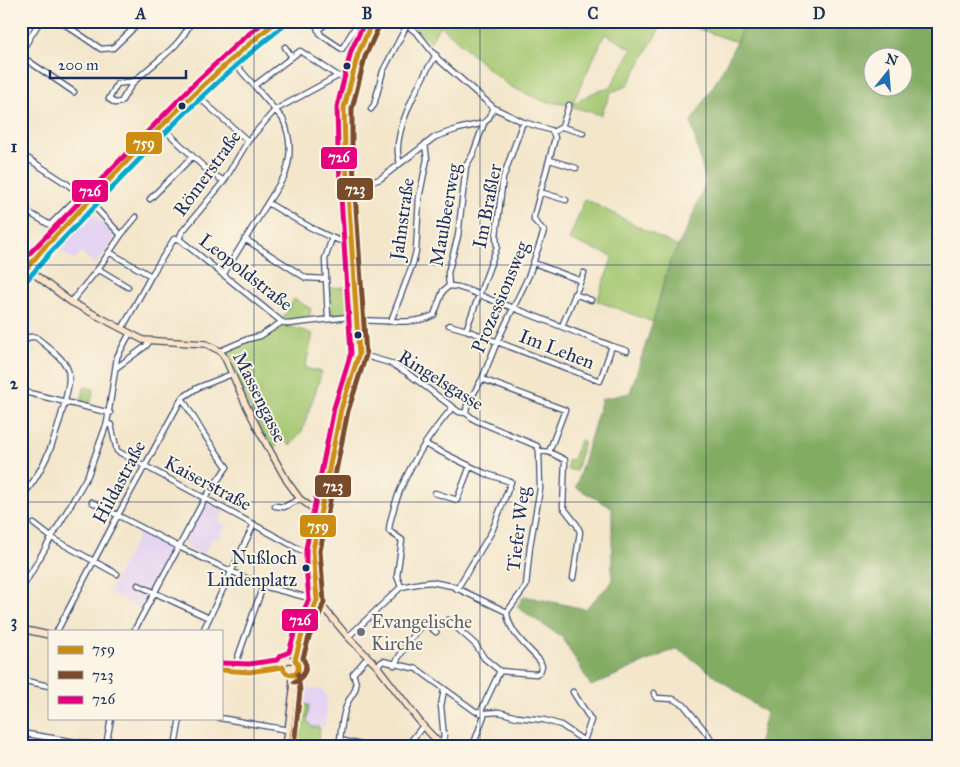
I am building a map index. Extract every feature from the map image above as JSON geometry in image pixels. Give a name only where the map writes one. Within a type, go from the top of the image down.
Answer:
[{"type":"main road","points":[[295,660],[284,662],[285,673],[291,675],[299,669],[295,660],[299,641],[317,600],[312,556],[319,513],[341,410],[359,354],[344,108],[358,54],[373,21]]},
{"type":"main road","name":"Massengasse","points":[[24,266],[71,302],[149,342],[206,344],[220,351],[260,433],[287,481],[300,499],[319,513]]},
{"type":"main road","points":[[317,600],[348,637],[377,666],[423,726],[441,745]]},
{"type":"main road","points":[[21,629],[48,635]]},
{"type":"main road","points":[[222,670],[257,671],[283,666]]},
{"type":"main road","points":[[286,746],[293,691],[291,675]]},
{"type":"street","points":[[21,52],[40,21]]},
{"type":"street","points":[[60,21],[101,49],[113,48],[141,21]]},
{"type":"street","points":[[135,81],[117,84],[109,98],[115,103],[121,102],[135,81],[177,44],[192,21]]},
{"type":"street","points":[[21,275],[24,266],[195,94],[243,48],[278,21]]},
{"type":"street","points":[[314,21],[325,39],[342,49],[354,29]]},
{"type":"street","points":[[318,30],[329,21]]},
{"type":"street","points":[[402,21],[494,108],[523,122],[553,132],[562,127],[569,105]]},
{"type":"street","points":[[371,108],[374,104],[383,71],[407,25]]},
{"type":"street","points":[[285,47],[292,57]]},
{"type":"street","points":[[255,85],[300,51],[338,76],[344,77],[349,86]]},
{"type":"street","points":[[400,163],[396,154],[405,119],[418,84],[436,55]]},
{"type":"street","points":[[21,56],[74,92]]},
{"type":"street","points":[[223,275],[285,175],[290,159],[290,142],[283,119],[231,59]]},
{"type":"street","name":"Römerstraße","points":[[122,329],[174,239],[179,239],[182,232],[224,181],[248,142],[275,110],[338,76]]},
{"type":"street","points":[[195,94],[248,142]]},
{"type":"street","name":"Maulbeerweg","points":[[449,286],[448,273],[458,236],[466,166],[473,154],[484,123],[494,108]]},
{"type":"street","name":"Im Braßler","points":[[466,330],[497,247],[496,236],[503,178],[523,122]]},
{"type":"street","points":[[348,190],[380,179],[435,137],[484,123]]},
{"type":"street","points":[[162,127],[208,171],[224,181]]},
{"type":"street","points":[[562,127],[583,133]]},
{"type":"street","name":"Prozessionsweg","points":[[466,413],[466,408],[482,378],[534,263],[544,231],[534,220],[555,142],[553,132]]},
{"type":"street","name":"Jahnstraße","points":[[391,321],[416,251],[419,198],[427,159],[425,144]]},
{"type":"street","points":[[21,154],[44,168],[80,195],[121,235]]},
{"type":"street","points":[[150,199],[192,157]]},
{"type":"street","points":[[550,160],[576,168]]},
{"type":"street","points":[[540,192],[566,200]]},
{"type":"street","points":[[21,208],[50,225],[80,195]]},
{"type":"street","points":[[268,203],[332,238],[343,243],[352,243]]},
{"type":"street","points":[[71,302],[136,217]]},
{"type":"street","points":[[328,318],[325,258],[332,238]]},
{"type":"street","name":"Leopoldstraße","points":[[179,239],[282,322],[288,324],[328,318],[357,318]]},
{"type":"street","points":[[245,239],[306,278],[326,279]]},
{"type":"street","points":[[109,252],[151,276]]},
{"type":"street","points":[[534,263],[580,280]]},
{"type":"street","points":[[98,269],[128,287]]},
{"type":"street","points":[[562,326],[584,273]]},
{"type":"street","points":[[357,318],[391,321],[424,319],[434,315],[444,291],[449,286]]},
{"type":"street","name":"Im Lehen","points":[[449,286],[454,286],[627,351]]},
{"type":"street","points":[[574,294],[591,300]]},
{"type":"street","points":[[220,351],[260,336],[282,322]]},
{"type":"street","points":[[449,325],[497,342]]},
{"type":"street","points":[[21,590],[88,475],[110,413],[117,357],[130,333]]},
{"type":"street","points":[[21,345],[28,337],[36,338],[63,362],[67,368],[69,380],[59,427],[44,465],[28,489],[21,485]]},
{"type":"street","points":[[116,368],[149,342]]},
{"type":"street","name":"Im Lehen","points":[[497,342],[600,381],[612,346]]},
{"type":"street","name":"Ringelsgasse","points":[[359,354],[390,364],[406,372],[459,412],[466,413],[475,420],[535,444]]},
{"type":"street","points":[[135,630],[205,498],[227,467],[182,398],[197,388],[232,374]]},
{"type":"street","points":[[482,378],[565,410],[549,452]]},
{"type":"street","points":[[21,391],[110,413]]},
{"type":"street","name":"Hildastraße","points":[[58,630],[182,398]]},
{"type":"street","points":[[400,587],[397,576],[402,540],[399,536],[392,534],[389,528],[400,489],[412,464],[440,422],[453,407]]},
{"type":"street","name":"Kaiserstraße","points":[[107,423],[111,425],[117,452],[312,556]]},
{"type":"street","points":[[425,444],[470,466],[511,482],[492,531],[457,588]]},
{"type":"street","name":"Tiefer Weg","points":[[507,612],[526,586],[530,546],[540,489],[539,451],[535,444]]},
{"type":"street","points":[[539,451],[549,452],[566,460],[563,507],[580,532],[573,578]]},
{"type":"street","points":[[435,493],[457,500],[470,466]]},
{"type":"street","points":[[275,506],[284,507],[300,499]]},
{"type":"street","points":[[92,502],[263,586],[317,600]]},
{"type":"street","points":[[34,524],[52,538],[117,574]]},
{"type":"street","points":[[203,630],[254,524]]},
{"type":"street","points":[[348,637],[400,587],[431,582],[457,588],[507,612],[508,621],[513,630],[542,666],[540,672],[536,674],[500,671],[484,658],[476,645],[448,620]]},
{"type":"street","points":[[138,585],[209,618]]},
{"type":"street","points":[[233,671],[263,586]]},
{"type":"street","points":[[394,664],[410,639],[425,623],[436,632]]},
{"type":"street","points":[[365,746],[339,743],[347,702],[353,696],[356,689],[356,682],[352,674],[368,657]]},
{"type":"street","points":[[377,666],[383,661],[417,669],[464,704],[483,713],[499,712],[553,722],[562,725],[585,744]]},
{"type":"street","points":[[473,746],[483,713],[500,671]]},
{"type":"street","points":[[21,680],[48,686]]},
{"type":"street","points":[[441,745],[444,738],[441,706],[444,690]]},
{"type":"street","points":[[573,692],[591,720],[585,744]]},
{"type":"street","points":[[654,693],[656,698],[673,699],[684,705],[708,736],[712,746]]},
{"type":"street","points":[[222,718],[288,730]]},
{"type":"street","points":[[106,746],[111,720]]},
{"type":"street","points":[[175,746],[180,720]]},
{"type":"street","points":[[407,746],[423,726]]},
{"type":"street","points":[[21,732],[100,746]]},
{"type":"street","points":[[575,746],[585,744]]},
{"type":"shaded area","points":[[88,209],[116,236],[95,264],[81,252],[74,260],[56,246]]},
{"type":"shaded area","points":[[206,502],[224,512],[219,521],[226,525],[218,539],[213,537],[203,555],[183,545]]},
{"type":"shaded area","points":[[141,530],[174,548],[141,609],[109,592]]},
{"type":"shaded area","points":[[306,688],[323,690],[327,697],[325,726],[312,727],[308,721],[309,706],[304,704]]},
{"type":"green space","points":[[407,21],[664,21],[627,86],[611,92],[601,115],[563,104],[543,101],[511,87],[440,25],[430,43]],"holes":[[[605,34],[632,49],[610,88],[595,92],[572,104]]]},
{"type":"green space","points":[[676,21],[744,21],[737,42]]},
{"type":"green space","points":[[744,21],[939,21],[939,746],[758,746],[766,713],[677,648],[591,686],[563,638],[517,607],[524,596],[585,609],[612,582],[612,508],[576,487],[602,399],[630,393],[670,261],[688,227],[706,182],[691,122],[733,48]]},
{"type":"green space","points":[[585,199],[678,247],[666,275],[653,322],[597,301],[613,256],[569,240]]},
{"type":"green space","points":[[347,287],[348,313],[331,315],[329,288]]},
{"type":"green space","points":[[294,299],[311,309],[309,318],[288,320],[283,318]]},
{"type":"green space","points":[[283,324],[313,334],[305,368],[322,372],[302,431],[290,446],[284,440],[273,449],[252,414],[224,351]]},
{"type":"green space","points":[[84,387],[94,389],[90,405],[81,403]]},
{"type":"green space","points":[[580,440],[584,441],[576,471],[567,469],[568,459],[573,460]]},
{"type":"green space","points":[[296,704],[309,705],[307,721],[312,727],[319,727],[320,730],[317,746],[291,746]]},
{"type":"transit line","name":"726","points":[[25,258],[195,83],[265,21]]},
{"type":"transit line","name":"759","points":[[21,275],[43,249],[185,102],[277,21]]},
{"type":"transit line","name":"726","points":[[222,663],[249,664],[277,660],[280,656],[289,652],[295,631],[309,599],[306,549],[334,408],[351,353],[337,107],[351,51],[365,21]]},
{"type":"transit line","name":"759","points":[[283,667],[285,672],[290,675],[294,675],[298,671],[298,664],[295,660],[302,634],[317,600],[313,550],[341,409],[359,354],[344,108],[358,54],[373,21]]},
{"type":"transit line","name":"723","points":[[294,682],[301,678],[305,671],[306,665],[303,658],[309,637],[324,602],[320,551],[348,411],[366,355],[352,148],[352,109],[365,57],[380,24]]},
{"type":"transit line","points":[[27,280],[49,254],[162,136],[220,80],[282,27]]},
{"type":"transit line","name":"759","points":[[222,670],[249,672],[283,667]]},
{"type":"transit line","name":"723","points":[[294,746],[300,691],[298,674]]},
{"type":"place","name":"Nußloch Lindenplatz","points":[[306,568]]},
{"type":"place","name":"Evangelische Kirche","points":[[361,632]]}]
